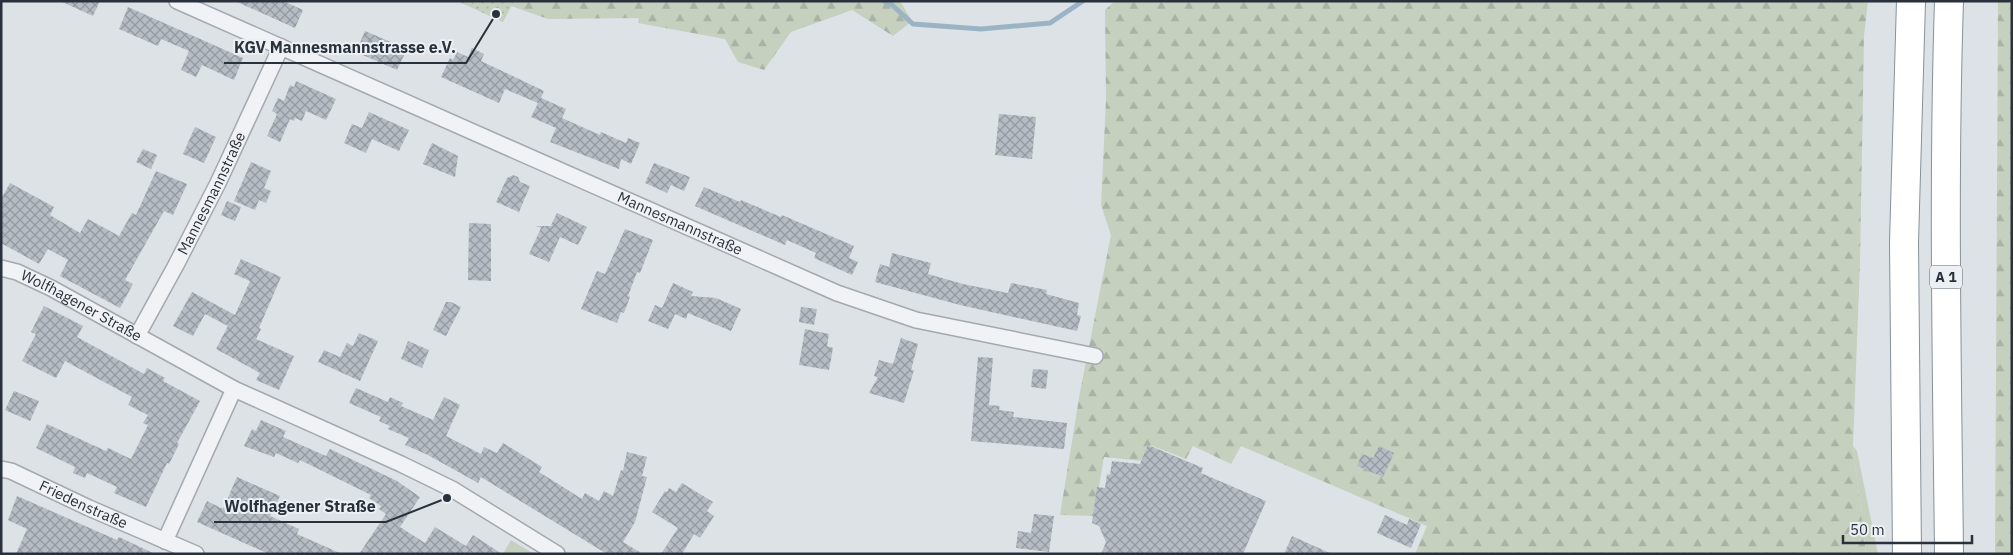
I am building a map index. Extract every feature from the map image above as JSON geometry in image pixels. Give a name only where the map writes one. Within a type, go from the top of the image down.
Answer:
[{"type":"highway","points":[[1907,554],[1904,242],[1911,1]]},
{"type":"highway","name":"A 1","points":[[1949,554],[1946,253],[1947,88],[1950,1]]},
{"type":"street","name":"Mannesmannstraße","points":[[177,1],[837,293],[916,320],[1095,356]]},
{"type":"street","name":"Mannesmannstraße","points":[[137,336],[218,183],[280,47]]},
{"type":"street","name":"Wolfhagener Straße","points":[[1,268],[17,272],[51,288],[234,389],[393,460],[452,489],[557,554]]},
{"type":"street","points":[[165,541],[234,389]]},
{"type":"street","name":"Friedenstraße","points":[[1,469],[196,554]]},
{"type":"green space","points":[[457,1],[514,1],[503,22]]},
{"type":"green space","points":[[514,1],[900,1],[912,21],[893,36],[852,10],[791,32],[764,70],[738,62],[725,39],[638,23],[639,18],[548,19],[511,6]]},
{"type":"green space","points":[[1115,1],[1868,1],[1864,36],[1860,262],[1853,446],[1866,554],[1415,554],[1427,526],[1241,446],[1231,464],[1193,446],[1186,459],[1150,445],[1142,461],[1104,457],[1094,516],[1060,515],[1080,392],[1111,235],[1101,205],[1106,100],[1105,10]]},
{"type":"green space","points":[[1998,1],[2012,1],[2012,554],[1995,554]]},
{"type":"green space","points":[[1853,446],[1857,451],[1878,554],[1866,554]]},
{"type":"green space","points":[[511,540],[534,554],[503,554]]},
{"type":"building","points":[[60,1],[100,1],[93,16]]},
{"type":"building","points":[[235,1],[283,1],[303,10],[295,28]]},
{"type":"building","points":[[128,7],[243,58],[234,80],[202,65],[196,77],[181,70],[189,51],[161,39],[158,46],[119,29]]},
{"type":"building","points":[[365,31],[407,49],[397,70],[356,52]]},
{"type":"building","points":[[472,48],[484,54],[481,61],[544,91],[541,98],[566,109],[562,118],[600,135],[601,132],[626,143],[628,138],[640,143],[631,164],[621,159],[619,169],[550,142],[556,128],[531,117],[538,103],[505,89],[499,103],[441,77],[450,58],[453,60],[457,52],[468,57]]},
{"type":"building","points":[[296,81],[336,99],[326,120],[306,111],[302,121],[295,118],[294,121],[290,119],[280,142],[267,136],[277,114],[272,111],[278,98],[284,101],[290,85],[294,87]]},
{"type":"building","points":[[369,112],[409,130],[399,151],[372,139],[366,153],[344,143],[352,124],[362,128]]},
{"type":"building","points":[[999,114],[1036,117],[1032,159],[995,155]]},
{"type":"building","points":[[195,127],[216,137],[204,163],[183,154]]},
{"type":"building","points":[[432,143],[458,156],[455,177],[423,164]]},
{"type":"building","points":[[143,149],[157,155],[151,169],[136,162]]},
{"type":"building","points":[[251,162],[271,171],[264,188],[271,191],[266,203],[259,200],[255,210],[234,201]]},
{"type":"building","points":[[654,163],[690,177],[684,191],[671,185],[667,193],[645,183]]},
{"type":"building","points":[[156,171],[187,184],[173,215],[164,211],[125,280],[133,284],[120,308],[60,276],[68,260],[48,249],[39,264],[1,243],[1,199],[10,183],[54,207],[50,215],[80,233],[88,219],[119,236],[132,213],[136,215]]},
{"type":"building","points":[[513,175],[518,177],[520,182],[530,186],[519,212],[496,202],[507,178]]},
{"type":"building","points":[[704,187],[781,217],[782,215],[854,246],[849,258],[858,262],[852,275],[814,258],[816,253],[787,240],[785,245],[695,206]]},
{"type":"building","points":[[227,201],[241,207],[235,221],[221,215]]},
{"type":"building","points":[[557,213],[587,227],[578,245],[560,237],[549,262],[529,254],[541,228],[536,226],[553,226],[551,225]]},
{"type":"building","points":[[469,223],[491,224],[491,281],[468,280]]},
{"type":"building","points":[[625,229],[653,240],[640,273],[637,272],[624,313],[621,312],[617,323],[581,309],[597,271],[605,274]]},
{"type":"building","points":[[892,253],[931,263],[928,274],[963,284],[1008,293],[1011,283],[1047,290],[1046,294],[1079,303],[1077,315],[1081,316],[1077,331],[960,305],[875,282],[880,264],[889,267]]},
{"type":"building","points":[[241,259],[281,277],[256,339],[294,356],[279,390],[256,380],[260,373],[216,349],[228,326],[205,314],[193,336],[173,326],[192,292],[235,315],[250,281],[234,274]]},
{"type":"building","points":[[673,283],[693,292],[691,296],[716,298],[741,309],[731,331],[688,313],[686,319],[675,314],[668,329],[648,321],[655,305],[662,308]]},
{"type":"building","points":[[446,302],[451,302],[461,307],[446,336],[433,330]]},
{"type":"building","points":[[44,306],[83,326],[77,337],[144,374],[147,368],[165,378],[163,381],[200,401],[146,507],[114,493],[117,487],[87,473],[85,478],[73,473],[75,467],[36,448],[47,424],[106,451],[108,448],[131,459],[148,425],[143,423],[148,415],[128,405],[132,397],[65,361],[56,378],[22,361],[36,334],[31,332]]},
{"type":"building","points":[[801,307],[817,309],[814,325],[799,322]]},
{"type":"building","points":[[805,329],[829,334],[827,346],[833,348],[829,370],[799,365]]},
{"type":"building","points":[[359,333],[378,341],[360,381],[318,362],[324,350],[340,357],[347,343],[353,346]]},
{"type":"building","points":[[901,338],[918,344],[911,370],[914,370],[904,403],[869,393],[878,377],[874,376],[879,360],[893,364]]},
{"type":"building","points":[[408,341],[429,350],[422,368],[401,359]]},
{"type":"building","points":[[978,357],[993,358],[989,405],[1000,406],[999,410],[1014,412],[1013,417],[1067,423],[1064,449],[971,441]]},
{"type":"building","points":[[1033,369],[1048,370],[1046,389],[1031,387]]},
{"type":"building","points":[[356,388],[388,402],[390,397],[403,403],[401,406],[433,420],[444,397],[460,405],[446,436],[481,454],[484,447],[497,453],[503,443],[542,467],[539,472],[582,499],[585,493],[599,501],[604,491],[613,496],[621,470],[623,471],[627,452],[647,457],[642,476],[647,477],[635,522],[623,542],[643,554],[607,554],[481,477],[478,483],[428,455],[405,445],[409,438],[388,429],[390,426],[379,421],[381,417],[349,403]]},
{"type":"building","points":[[14,391],[39,401],[30,421],[5,410]]},
{"type":"building","points":[[261,420],[286,431],[283,437],[326,456],[330,449],[397,481],[420,497],[400,527],[425,543],[435,527],[466,546],[473,535],[502,554],[359,554],[386,514],[379,509],[381,506],[369,498],[371,495],[300,460],[298,463],[276,453],[274,457],[244,446],[252,429],[256,431]]},
{"type":"building","points":[[1148,445],[1203,468],[1201,473],[1266,501],[1243,554],[1101,554],[1106,542],[1099,526],[1092,523],[1097,487],[1105,488],[1107,474],[1110,475],[1112,461],[1140,464]]},
{"type":"building","points":[[1379,446],[1394,453],[1383,477],[1357,466],[1362,454],[1373,458]]},
{"type":"building","points":[[237,477],[280,496],[270,516],[299,529],[297,534],[342,554],[269,554],[197,522],[207,501],[223,509]]},
{"type":"building","points":[[682,483],[713,502],[707,511],[714,516],[700,538],[694,534],[682,554],[661,554],[678,528],[652,512],[665,491],[667,492],[669,488],[676,492]]},
{"type":"building","points":[[17,496],[117,540],[119,537],[155,554],[16,554],[27,529],[8,520]]},
{"type":"building","points":[[1034,514],[1054,516],[1049,552],[1016,548],[1018,531],[1031,533]]},
{"type":"building","points":[[1385,515],[1407,525],[1409,519],[1421,524],[1411,548],[1377,533]]},
{"type":"building","points":[[1292,536],[1332,554],[1284,554]]},
{"type":"waterway","points":[[884,1],[892,5],[913,24],[981,29],[1050,23],[1083,1]]},
{"type":"place","name":"KGV Mannesmannstrasse e.V.","points":[[496,14]]},
{"type":"place","name":"Wolfhagener Straße","points":[[447,498]]}]
